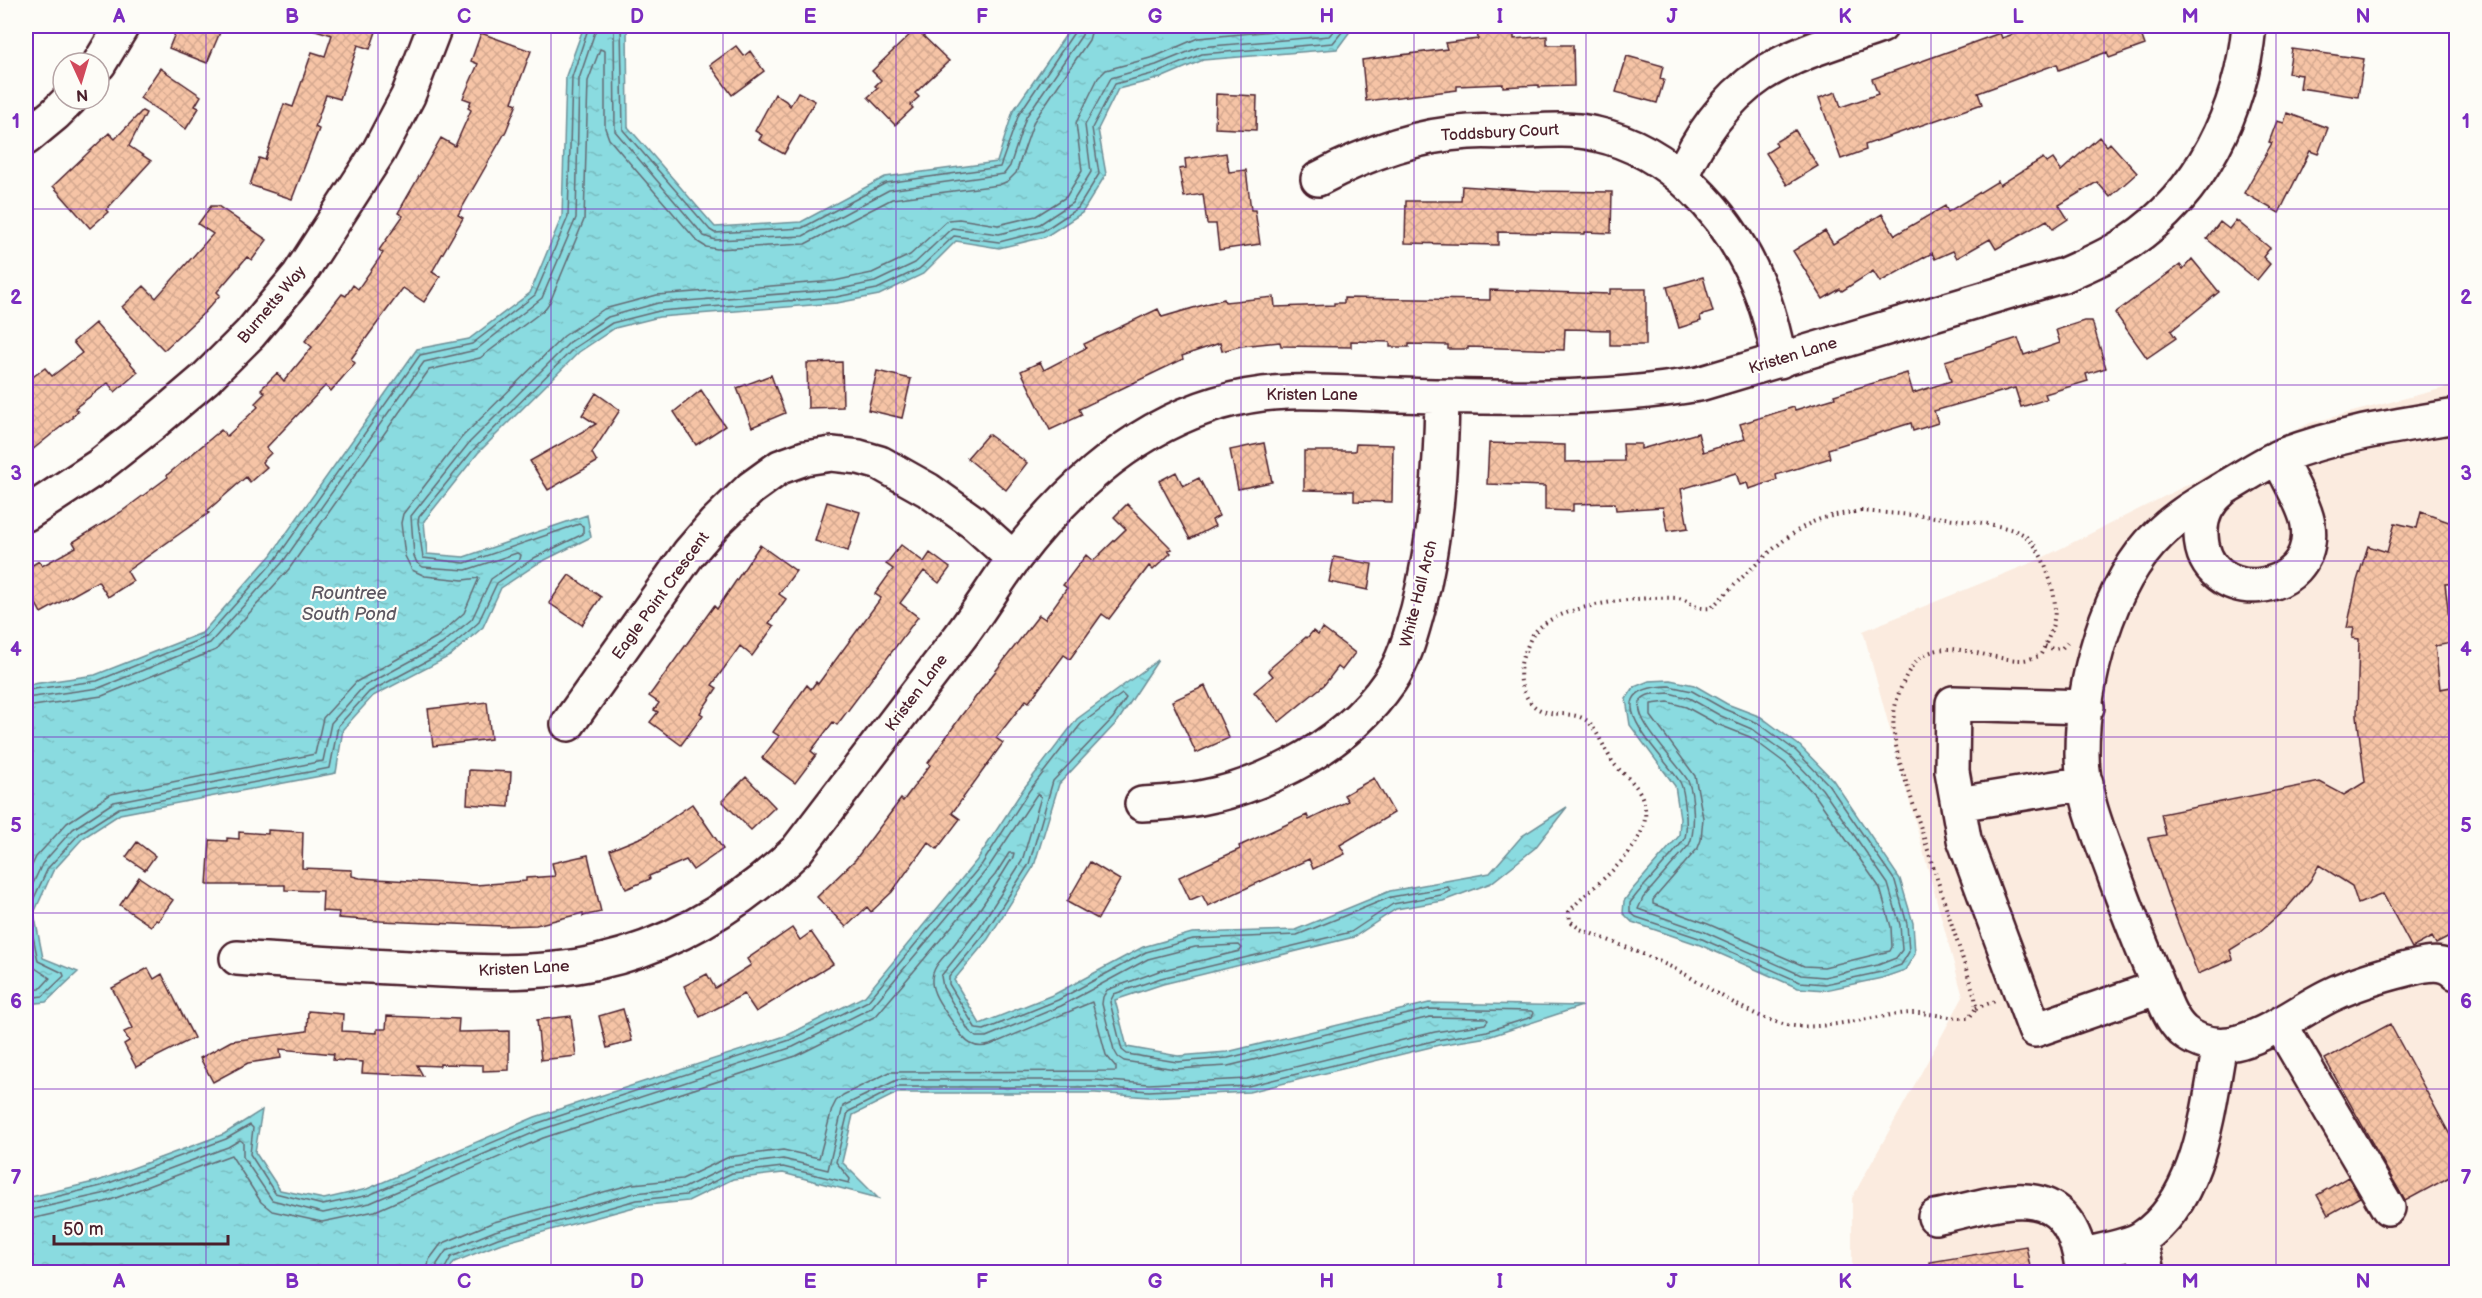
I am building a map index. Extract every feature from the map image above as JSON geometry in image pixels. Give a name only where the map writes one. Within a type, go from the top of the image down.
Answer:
[{"type":"street","points":[[107,51],[122,26]]},
{"type":"street","name":"Burnetts Way","points":[[26,514],[99,466],[151,425],[205,379],[250,334],[299,275],[379,151],[408,96],[435,26]]},
{"type":"street","points":[[1681,177],[1712,123],[1737,95],[1760,76],[1792,58],[1881,26]]},
{"type":"street","name":"Kristen Lane","points":[[237,958],[479,972],[552,969],[598,963],[689,930],[730,905],[769,877],[797,850],[968,627],[1014,559],[1043,525],[1086,480],[1125,447],[1160,425],[1198,409],[1246,396],[1288,392],[1442,397],[1597,396],[1648,393],[1699,384],[2064,275],[2105,257],[2130,242],[2159,218],[2189,184],[2226,124],[2239,87],[2246,56],[2249,26]]},
{"type":"street","points":[[26,138],[56,111]]},
{"type":"street","name":"Toddsbury Court","points":[[1318,179],[1349,162],[1382,149],[1425,138],[1469,132],[1562,129],[1597,134],[1630,145],[1661,160],[1681,177],[1719,218],[1742,253],[1757,282],[1771,321],[1780,361]]},
{"type":"street","name":"White Hall Arch","points":[[1142,804],[1181,803],[1209,798],[1262,781],[1315,754],[1344,734],[1370,708],[1391,679],[1408,648],[1429,564],[1436,523],[1441,460],[1442,397]]},
{"type":"street","points":[[2457,416],[2385,427],[2327,440],[2278,457],[2188,510],[2158,534],[2126,576],[2103,632],[2092,673],[2082,755],[2090,808],[2158,987],[2170,1014],[2181,1029],[2205,1043],[2220,1045],[2241,1043],[2336,992],[2380,976],[2431,964],[2452,968],[2457,973]]},
{"type":"street","name":"Eagle Point Crescent","points":[[568,724],[689,553],[715,523],[751,488],[780,467],[805,458],[832,454],[859,457],[880,463],[928,490],[973,522],[1014,559]]},
{"type":"street","points":[[2227,486],[2214,497],[2205,511],[2201,527],[2201,543],[2207,559],[2217,572],[2231,582],[2246,587],[2266,586],[2282,579],[2293,571],[2303,557],[2308,539],[2308,525],[2278,457]]},
{"type":"street","points":[[2087,707],[1953,703],[1952,771],[1964,839],[2035,1030],[2158,987]]},
{"type":"street","points":[[1958,804],[2086,783]]},
{"type":"street","points":[[2280,1024],[2388,1208]]},
{"type":"street","points":[[1935,1216],[2025,1199],[2045,1203],[2063,1215],[2076,1239],[2082,1264],[2140,1239],[2157,1226],[2172,1207],[2187,1180],[2202,1143],[2220,1045]]},
{"type":"street","points":[[2140,1239],[2147,1272]]},
{"type":"path","points":[[1861,511],[1906,515],[1995,526],[2022,534],[2037,548],[2055,595],[2056,613],[2050,635],[2040,656],[2023,660],[1943,648],[1928,651],[1919,658],[1906,676],[1896,700],[1892,727],[1899,760],[1975,997],[1976,1008],[1969,1018],[1960,1019],[1934,1013],[1908,1013],[1813,1025],[1784,1024],[1749,1010],[1674,969],[1580,929],[1570,921],[1569,912],[1576,904],[1635,847],[1646,824],[1645,804],[1639,791],[1607,754],[1588,721],[1578,716],[1545,712],[1532,704],[1522,689],[1520,662],[1535,631],[1561,614],[1590,605],[1680,598],[1698,609],[1711,608],[1786,539],[1809,523],[1831,515],[1861,511]]},
{"type":"shaded area","points":[[2456,385],[2456,1272],[1852,1272],[1852,1198],[1963,997],[1863,631],[2036,561],[2310,423]]},
{"type":"water","name":"Rountree South Pond","points":[[584,26],[627,26],[628,127],[715,227],[801,222],[885,177],[997,162],[1013,111],[1072,26],[1354,26],[1337,49],[1203,60],[1161,78],[1118,89],[1098,129],[1106,174],[1082,213],[1045,237],[999,248],[956,241],[923,274],[879,295],[837,303],[659,317],[615,328],[579,352],[478,453],[424,521],[427,554],[464,557],[587,515],[591,537],[537,564],[501,588],[483,627],[450,656],[373,696],[343,729],[336,773],[120,814],[83,838],[53,871],[34,913],[43,958],[78,972],[46,1002],[26,1004],[26,685],[95,675],[202,633],[271,555],[417,349],[469,339],[530,293],[562,216],[566,76]]},
{"type":"water","points":[[1158,660],[1118,721],[1059,784],[1034,866],[988,939],[954,980],[980,1024],[1055,994],[1143,947],[1192,933],[1295,930],[1390,891],[1490,873],[1522,836],[1567,807],[1535,848],[1491,883],[1443,901],[1396,909],[1354,937],[1163,984],[1115,1000],[1127,1047],[1178,1056],[1227,1052],[1429,1003],[1582,1006],[1488,1037],[1439,1045],[1249,1092],[1149,1097],[1095,1093],[897,1093],[853,1115],[842,1162],[878,1198],[783,1173],[733,1179],[688,1201],[638,1206],[499,1244],[454,1262],[448,1272],[26,1272],[26,1198],[98,1181],[224,1134],[262,1110],[255,1152],[280,1190],[324,1199],[367,1189],[535,1117],[788,1035],[865,996],[977,860],[1024,788],[1077,719]]},
{"type":"water","points":[[1670,680],[1694,685],[1727,704],[1761,717],[1800,746],[1833,780],[1900,879],[1913,923],[1915,954],[1905,970],[1882,978],[1825,990],[1798,988],[1700,945],[1632,922],[1623,913],[1624,901],[1632,890],[1679,836],[1680,818],[1675,786],[1630,725],[1626,699],[1634,687],[1649,681]]},
{"type":"building","points":[[178,26],[209,26],[221,30],[207,63],[169,48]]},
{"type":"building","points":[[312,26],[378,26],[370,49],[358,45],[340,99],[326,95],[315,127],[319,129],[292,199],[250,185],[259,158],[265,160],[284,104],[293,107],[312,52],[325,56],[332,35],[312,29]]},
{"type":"building","points":[[2037,26],[2138,26],[2145,45],[2109,58],[2107,52],[2059,70],[2057,64],[1978,93],[1982,104],[1865,145],[1866,150],[1841,159],[1819,98],[1836,92],[1841,107],[1878,94],[1872,79],[2000,33],[2002,38]]},
{"type":"building","points":[[1514,27],[1514,39],[1547,36],[1547,45],[1573,45],[1574,86],[1503,87],[1503,84],[1457,86],[1457,90],[1366,101],[1362,60],[1447,49],[1445,43],[1478,39],[1477,28]]},
{"type":"building","points":[[916,29],[949,61],[915,93],[919,97],[910,105],[913,108],[895,125],[868,97],[878,88],[875,86],[881,80],[872,71]]},
{"type":"building","points":[[481,33],[531,51],[512,102],[517,104],[506,131],[458,215],[463,218],[432,272],[440,277],[424,302],[403,288],[351,359],[355,363],[331,391],[325,386],[266,448],[271,453],[262,462],[267,467],[250,482],[246,477],[207,511],[209,513],[127,571],[133,581],[108,597],[98,581],[41,613],[26,585],[26,569],[39,561],[42,566],[76,547],[73,542],[121,512],[168,477],[167,475],[221,430],[227,436],[258,407],[255,403],[265,393],[261,389],[277,373],[284,381],[312,347],[305,341],[342,294],[346,296],[353,285],[358,289],[383,253],[379,250],[403,216],[398,213],[441,138],[455,146],[471,110],[468,108],[471,101],[463,98],[478,64],[471,61]]},
{"type":"building","points":[[736,46],[744,56],[750,51],[764,71],[732,95],[710,65]]},
{"type":"building","points":[[2292,49],[2364,59],[2358,97],[2300,88],[2302,75],[2288,73]]},
{"type":"building","points":[[1627,56],[1663,66],[1660,79],[1664,80],[1657,103],[1616,92]]},
{"type":"building","points":[[160,68],[201,96],[195,106],[199,108],[186,129],[140,98]]},
{"type":"building","points":[[798,92],[815,101],[784,154],[759,140],[762,135],[755,131],[775,94],[790,106]]},
{"type":"building","points":[[1216,94],[1257,96],[1256,130],[1215,128]]},
{"type":"building","points":[[142,111],[146,113],[129,146],[151,161],[106,210],[108,212],[90,228],[53,186],[109,133],[115,139]]},
{"type":"building","points":[[2287,113],[2328,128],[2318,154],[2310,151],[2279,213],[2244,193],[2272,143],[2269,142],[2277,121],[2284,123]]},
{"type":"building","points":[[1795,130],[1818,166],[1787,185],[1766,153],[1777,146],[1775,142]]},
{"type":"building","points":[[2099,137],[2107,146],[2110,143],[2137,173],[2110,197],[2097,182],[2059,205],[2068,219],[2053,229],[2047,220],[1996,249],[1990,239],[1957,258],[1953,251],[1935,259],[1932,253],[1880,282],[1873,271],[1842,291],[1840,289],[1823,299],[1793,251],[1825,231],[1833,244],[1882,214],[1895,235],[1945,206],[1948,212],[1998,181],[2000,185],[2043,158],[2047,163],[2053,159],[2061,171]]},
{"type":"building","points":[[1226,153],[1229,172],[1246,170],[1251,210],[1255,210],[1260,244],[1219,250],[1216,224],[1207,224],[1203,194],[1184,197],[1179,169],[1186,168],[1185,159]]},
{"type":"building","points":[[1462,186],[1536,191],[1612,192],[1611,233],[1498,232],[1498,245],[1405,243],[1406,201],[1461,201]]},
{"type":"building","points":[[211,206],[218,206],[267,240],[252,260],[247,257],[217,292],[220,295],[205,312],[164,350],[122,307],[144,286],[156,298],[213,234],[198,224]]},
{"type":"building","points":[[2236,220],[2270,248],[2263,257],[2270,264],[2257,280],[2207,239],[2220,222],[2229,229]]},
{"type":"building","points":[[2192,259],[2219,292],[2171,331],[2176,338],[2147,358],[2115,313],[2180,265],[2183,269]]},
{"type":"building","points":[[1703,277],[1713,312],[1700,316],[1701,321],[1679,328],[1667,287]]},
{"type":"building","points":[[1610,289],[1646,289],[1646,345],[1610,345],[1610,330],[1565,329],[1564,350],[1468,347],[1468,349],[1448,349],[1448,345],[1409,344],[1409,347],[1390,347],[1390,342],[1351,341],[1351,347],[1281,346],[1280,342],[1241,346],[1222,351],[1220,343],[1182,356],[1183,359],[1079,409],[1082,415],[1050,430],[1021,371],[1040,362],[1044,370],[1086,348],[1084,344],[1158,309],[1162,317],[1224,299],[1225,302],[1274,297],[1275,307],[1334,305],[1334,303],[1344,303],[1344,298],[1490,300],[1490,290],[1610,294]]},
{"type":"building","points":[[2084,321],[2092,321],[2106,368],[2086,374],[2088,381],[2045,394],[2047,399],[2021,407],[2015,388],[1934,411],[1938,423],[1913,431],[1911,423],[1828,449],[1830,458],[1776,475],[1777,480],[1749,489],[1747,483],[1740,485],[1736,473],[1681,489],[1688,528],[1667,531],[1663,507],[1616,510],[1615,503],[1573,504],[1573,511],[1545,510],[1545,486],[1487,484],[1489,443],[1565,445],[1565,462],[1624,461],[1623,444],[1641,444],[1641,449],[1698,433],[1703,452],[1745,439],[1740,424],[1794,407],[1795,410],[1835,398],[1834,395],[1907,373],[1913,393],[1951,381],[1945,361],[2018,338],[2024,355],[2060,343],[2056,330]]},
{"type":"building","points":[[95,323],[138,372],[115,392],[108,383],[75,408],[78,412],[73,417],[26,455],[26,382],[45,368],[52,376],[82,353],[73,342]]},
{"type":"building","points":[[842,362],[843,407],[808,408],[807,363]]},
{"type":"building","points":[[877,371],[911,379],[902,418],[868,410]]},
{"type":"building","points":[[771,375],[785,413],[752,427],[737,388]]},
{"type":"building","points":[[701,390],[725,426],[696,445],[674,412]]},
{"type":"building","points":[[596,393],[620,410],[592,453],[597,462],[548,490],[530,461],[596,424],[582,415]]},
{"type":"building","points":[[988,434],[1027,463],[1006,490],[967,458]]},
{"type":"building","points":[[1264,443],[1272,482],[1238,489],[1230,450]]},
{"type":"building","points":[[1356,444],[1393,445],[1392,502],[1354,501],[1354,491],[1304,490],[1304,451],[1355,451]]},
{"type":"building","points":[[1176,472],[1183,486],[1199,478],[1219,516],[1212,520],[1215,526],[1190,539],[1159,481]]},
{"type":"building","points":[[827,502],[860,512],[848,551],[815,541]]},
{"type":"building","points":[[1127,504],[1172,549],[1168,550],[1171,553],[1153,570],[1149,566],[1109,619],[1102,614],[1070,659],[1064,655],[1029,702],[1026,700],[996,738],[1003,743],[952,813],[960,819],[937,849],[928,842],[892,892],[871,912],[867,907],[846,927],[817,897],[855,860],[901,799],[903,801],[930,765],[928,763],[961,716],[1039,615],[1045,619],[1067,588],[1063,585],[1086,555],[1093,561],[1126,529],[1114,517]]},
{"type":"building","points":[[2421,512],[2457,525],[2457,583],[2445,584],[2452,643],[2435,646],[2440,689],[2457,686],[2457,933],[2436,944],[2432,937],[2412,948],[2383,894],[2358,904],[2352,886],[2319,865],[2310,881],[2287,908],[2259,932],[2230,950],[2233,959],[2198,974],[2148,838],[2166,835],[2161,814],[2320,782],[2344,795],[2365,782],[2357,715],[2359,639],[2352,638],[2354,628],[2347,628],[2357,581],[2368,546],[2387,552],[2395,523],[2417,528]]},
{"type":"building","points":[[760,545],[796,571],[779,594],[786,599],[769,623],[774,626],[752,656],[740,646],[712,685],[717,688],[700,713],[703,715],[681,745],[650,722],[658,712],[654,710],[659,703],[649,696],[714,606],[717,609]]},
{"type":"building","points":[[901,545],[924,562],[930,553],[950,568],[939,583],[924,571],[900,603],[918,617],[837,725],[833,722],[811,751],[816,755],[795,783],[762,758],[779,736],[773,732],[807,685],[811,689],[816,682],[818,684],[881,598],[875,594],[893,569],[886,564]]},
{"type":"building","points":[[1334,557],[1372,564],[1368,590],[1329,582]]},
{"type":"building","points":[[569,575],[601,597],[582,625],[549,603]]},
{"type":"building","points":[[1322,628],[1355,653],[1342,670],[1338,667],[1324,685],[1279,722],[1254,692],[1273,676],[1268,670],[1313,631],[1318,635]]},
{"type":"building","points":[[1205,686],[1229,738],[1196,753],[1172,701]]},
{"type":"building","points":[[487,702],[491,739],[433,746],[428,709]]},
{"type":"building","points":[[469,770],[511,772],[509,807],[467,804]]},
{"type":"building","points":[[746,777],[775,807],[751,830],[722,801]]},
{"type":"building","points":[[1374,778],[1394,813],[1340,845],[1345,854],[1313,869],[1309,859],[1208,906],[1202,895],[1190,900],[1179,877],[1307,815],[1309,820],[1348,801],[1344,795]]},
{"type":"building","points":[[692,804],[723,849],[693,870],[686,860],[626,889],[610,850],[647,835]]},
{"type":"building","points":[[268,830],[303,832],[302,868],[352,870],[352,876],[360,878],[476,885],[526,881],[526,878],[555,876],[552,863],[588,855],[601,912],[583,916],[583,913],[536,925],[503,926],[380,921],[338,918],[339,912],[322,911],[323,891],[285,890],[285,885],[207,885],[210,840],[239,839],[239,832],[268,834]]},
{"type":"building","points":[[137,842],[155,856],[145,870],[126,857]]},
{"type":"building","points":[[1090,862],[1120,880],[1098,919],[1067,902]]},
{"type":"building","points":[[139,877],[173,900],[158,921],[156,920],[151,926],[120,905]]},
{"type":"building","points":[[792,928],[800,940],[811,932],[833,964],[756,1012],[744,994],[700,1017],[684,986],[707,974],[715,988],[751,965],[747,959]]},
{"type":"building","points":[[148,968],[154,979],[162,974],[194,1038],[136,1067],[124,1044],[129,1041],[124,1032],[133,1028],[112,988]]},
{"type":"building","points":[[623,1009],[632,1041],[607,1048],[599,1016]]},
{"type":"building","points":[[308,1011],[343,1014],[342,1031],[377,1033],[377,1029],[386,1029],[387,1016],[459,1019],[458,1032],[509,1031],[509,1070],[483,1071],[483,1065],[440,1064],[440,1066],[417,1065],[423,1076],[362,1073],[363,1062],[333,1060],[334,1054],[280,1049],[281,1058],[248,1063],[213,1082],[200,1058],[231,1041],[307,1031]]},
{"type":"building","points":[[571,1016],[576,1056],[541,1060],[537,1020]]},
{"type":"building","points":[[2390,1024],[2457,1148],[2457,1173],[2405,1201],[2325,1059]]},
{"type":"building","points":[[2348,1177],[2360,1197],[2328,1215],[2317,1195]]},
{"type":"building","points":[[2026,1246],[2031,1272],[1931,1272],[1930,1262]]}]
